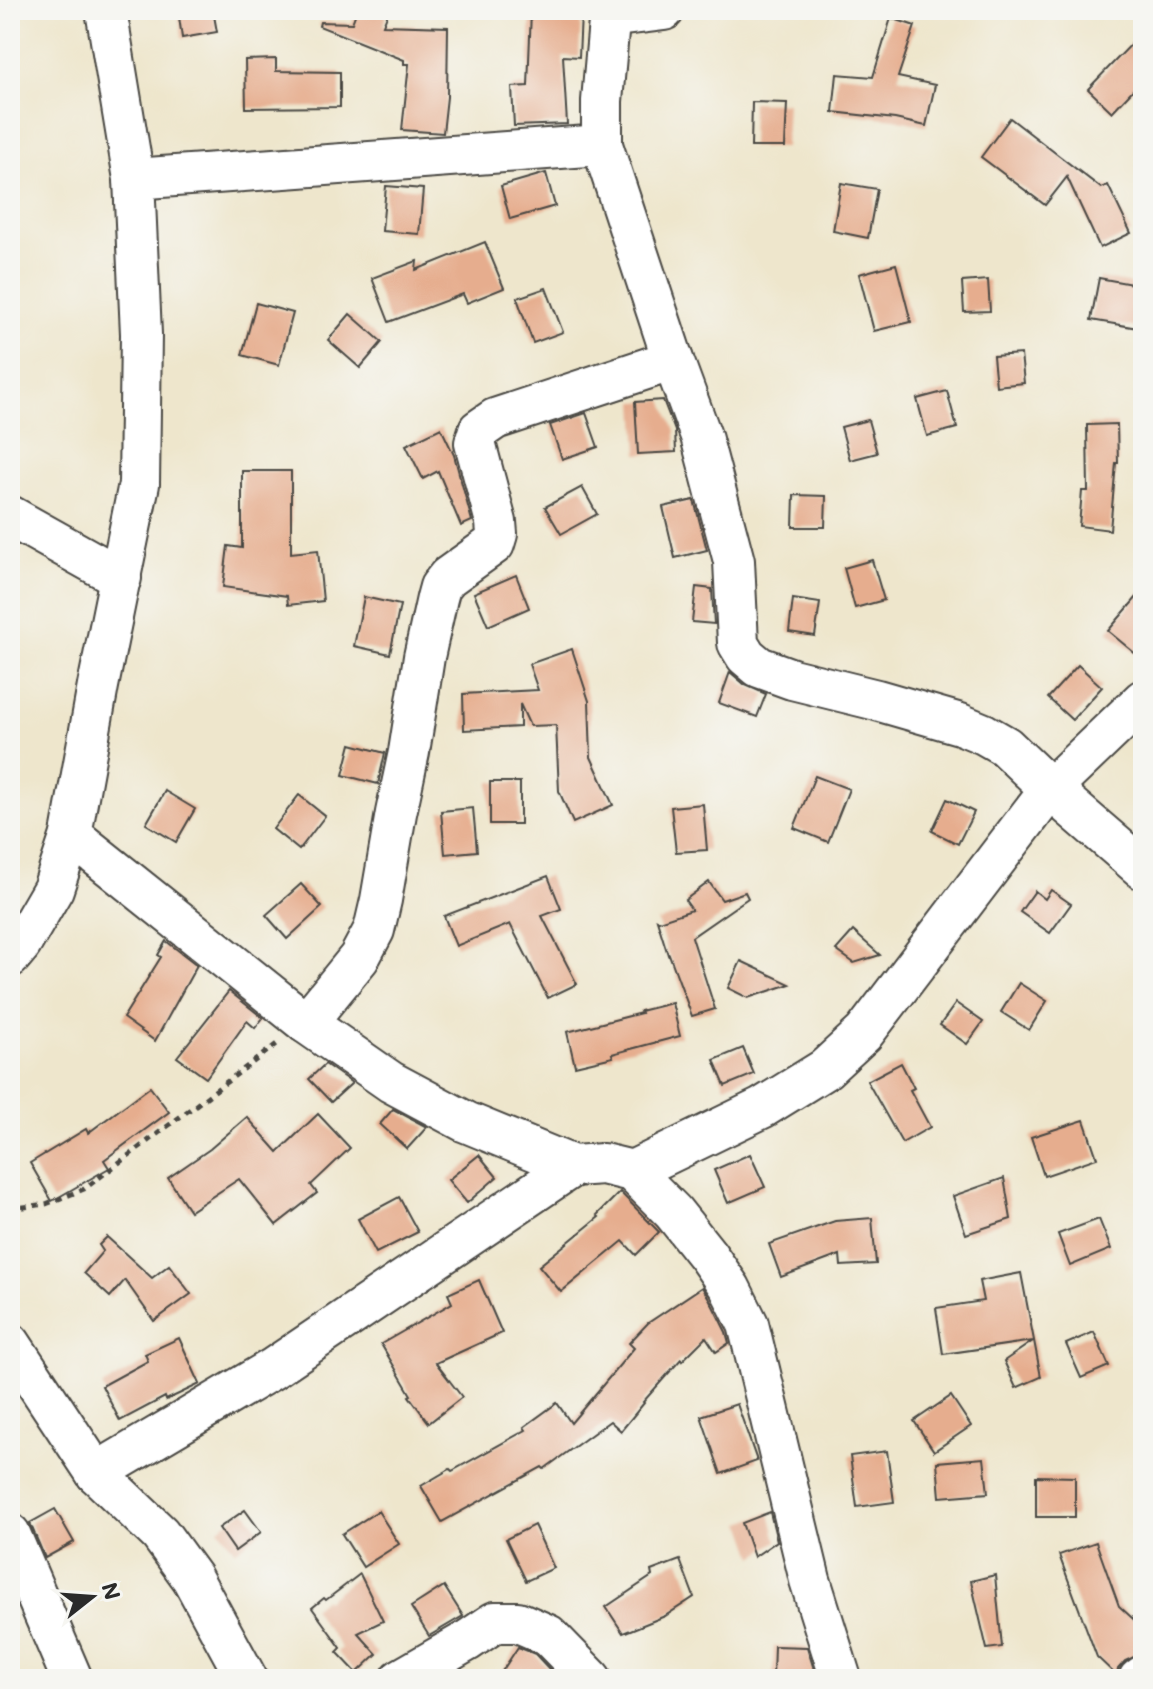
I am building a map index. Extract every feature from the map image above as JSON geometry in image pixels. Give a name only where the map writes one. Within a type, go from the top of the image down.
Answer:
[{"type":"street","points":[[10,957],[53,889],[71,835],[139,484],[141,334],[134,179],[106,10]]},
{"type":"street","points":[[664,10],[609,14],[602,145],[701,436],[734,561],[738,643],[746,656],[759,667],[792,679],[960,724],[984,734],[1005,746],[1143,869]]},
{"type":"street","points":[[134,179],[602,145]]},
{"type":"street","points":[[306,1023],[359,958],[374,930],[424,657],[440,587],[448,577],[494,544],[497,534],[475,443],[479,430],[495,419],[673,360]]},
{"type":"street","points":[[10,516],[121,578]]},
{"type":"street","points":[[632,1171],[762,1108],[825,1069],[864,1033],[1050,789],[1143,700]]},
{"type":"street","points":[[71,835],[306,1023],[391,1082],[466,1122],[573,1166],[603,1164],[632,1171],[673,1212],[730,1288],[748,1324],[810,1580],[841,1679]]},
{"type":"street","points":[[96,1473],[272,1369],[573,1166]]},
{"type":"street","points":[[10,1343],[96,1473],[160,1534],[192,1578],[247,1679]]},
{"type":"street","points":[[10,1534],[72,1679]]},
{"type":"street","points":[[401,1679],[495,1622],[518,1622],[548,1635],[591,1679]]},
{"type":"path","points":[[10,1209],[46,1204],[84,1189],[306,1023]]},
{"type":"building","points":[[178,10],[213,10],[217,32],[182,38]]},
{"type":"building","points":[[357,10],[389,10],[383,25],[448,27],[443,133],[402,130],[409,64],[319,26],[320,22],[352,23]]},
{"type":"building","points":[[531,11],[581,14],[579,57],[563,56],[567,124],[514,126],[512,87],[528,86]]},
{"type":"building","points":[[891,18],[915,26],[898,77],[935,85],[926,126],[833,112],[837,74],[873,77]]},
{"type":"building","points":[[1143,32],[1143,79],[1112,112],[1088,89]]},
{"type":"building","points":[[276,59],[276,71],[340,72],[340,107],[246,108],[245,60]]},
{"type":"building","points":[[752,102],[787,103],[785,147],[751,147]]},
{"type":"building","points":[[1010,118],[1101,188],[1108,185],[1131,233],[1100,248],[1067,177],[1045,205],[981,157]]},
{"type":"building","points":[[546,173],[555,206],[510,219],[501,186]]},
{"type":"building","points":[[841,183],[877,189],[868,238],[833,231]]},
{"type":"building","points":[[386,186],[423,189],[419,234],[382,231]]},
{"type":"building","points":[[485,242],[504,288],[467,303],[463,294],[389,322],[372,278],[417,261],[416,270]]},
{"type":"building","points":[[896,264],[911,322],[874,331],[859,274]]},
{"type":"building","points":[[1099,278],[1143,286],[1138,328],[1091,320]]},
{"type":"building","points":[[988,280],[990,311],[964,312],[962,282]]},
{"type":"building","points":[[546,288],[563,332],[533,343],[517,298]]},
{"type":"building","points":[[256,303],[293,313],[279,365],[242,355]]},
{"type":"building","points":[[350,314],[382,342],[360,368],[328,340]]},
{"type":"building","points":[[1021,354],[1024,383],[996,386],[993,356]]},
{"type":"building","points":[[947,391],[957,428],[927,436],[917,399]]},
{"type":"building","points":[[663,400],[675,431],[676,452],[638,454],[635,402]]},
{"type":"building","points":[[586,413],[598,447],[562,459],[550,425]]},
{"type":"building","points":[[868,420],[877,453],[850,460],[841,427]]},
{"type":"building","points":[[1117,424],[1118,463],[1110,530],[1079,526],[1082,491],[1088,491],[1087,425]]},
{"type":"building","points":[[441,428],[454,455],[472,521],[461,526],[438,471],[423,479],[406,445]]},
{"type":"building","points":[[242,471],[291,471],[291,553],[318,550],[323,601],[288,605],[287,596],[223,587],[228,546],[242,548]]},
{"type":"building","points":[[582,487],[597,514],[561,534],[545,507]]},
{"type":"building","points":[[794,495],[826,496],[825,527],[793,527]]},
{"type":"building","points":[[694,500],[707,550],[675,558],[663,507]]},
{"type":"building","points":[[872,560],[884,600],[855,608],[844,568]]},
{"type":"building","points":[[516,575],[529,608],[488,626],[474,593]]},
{"type":"building","points":[[696,587],[712,589],[714,624],[692,622]]},
{"type":"building","points":[[1143,590],[1143,660],[1108,631]]},
{"type":"building","points":[[364,597],[400,605],[390,654],[354,646]]},
{"type":"building","points":[[793,599],[820,603],[815,636],[789,632]]},
{"type":"building","points":[[572,649],[589,701],[591,757],[613,805],[573,823],[559,791],[556,725],[530,726],[520,704],[520,727],[464,730],[463,694],[538,690],[529,664]]},
{"type":"building","points":[[1078,665],[1102,687],[1072,720],[1048,698]]},
{"type":"building","points":[[730,672],[745,685],[766,694],[757,717],[719,703]]},
{"type":"building","points":[[351,744],[385,753],[378,784],[343,775]]},
{"type":"building","points":[[815,776],[849,789],[828,842],[794,828]]},
{"type":"building","points":[[490,782],[520,782],[520,824],[490,824]]},
{"type":"building","points":[[165,791],[195,809],[176,842],[146,824]]},
{"type":"building","points":[[299,795],[325,816],[299,850],[273,829]]},
{"type":"building","points":[[947,799],[974,812],[958,844],[932,831]]},
{"type":"building","points":[[703,804],[707,850],[676,852],[671,807]]},
{"type":"building","points":[[473,808],[477,851],[445,854],[441,811]]},
{"type":"building","points":[[548,876],[561,909],[542,916],[577,984],[548,998],[510,924],[456,946],[444,916]]},
{"type":"building","points":[[709,882],[722,900],[745,892],[748,898],[692,937],[715,1009],[692,1016],[657,920],[692,910],[685,900]]},
{"type":"building","points":[[301,884],[322,907],[287,939],[266,915]]},
{"type":"building","points":[[1051,890],[1071,904],[1050,933],[1020,912],[1035,891],[1045,899]]},
{"type":"building","points":[[853,931],[880,955],[854,963],[836,950]]},
{"type":"building","points":[[166,941],[197,965],[155,1041],[123,1018],[161,957],[158,955]]},
{"type":"building","points":[[741,961],[790,984],[748,998],[728,988]]},
{"type":"building","points":[[1019,983],[1047,1001],[1029,1030],[1001,1012]]},
{"type":"building","points":[[229,991],[263,1018],[255,1028],[247,1021],[206,1078],[177,1057]]},
{"type":"building","points":[[672,1003],[680,1036],[575,1066],[567,1032]]},
{"type":"building","points":[[956,1003],[983,1022],[967,1044],[940,1025]]},
{"type":"building","points":[[743,1048],[754,1074],[725,1086],[714,1060]]},
{"type":"building","points":[[901,1063],[914,1088],[910,1090],[930,1127],[902,1143],[867,1081]]},
{"type":"building","points":[[325,1064],[352,1083],[331,1102],[309,1079]]},
{"type":"building","points":[[150,1087],[169,1112],[104,1160],[109,1168],[52,1201],[30,1163],[86,1129],[88,1133]]},
{"type":"building","points":[[393,1109],[427,1127],[407,1149],[380,1124]]},
{"type":"building","points":[[318,1114],[350,1148],[311,1185],[317,1193],[276,1225],[239,1179],[190,1211],[168,1178],[210,1149],[247,1117],[278,1152]]},
{"type":"building","points":[[1084,1120],[1097,1158],[1044,1176],[1031,1137]]},
{"type":"building","points":[[750,1154],[765,1187],[728,1203],[714,1170]]},
{"type":"building","points":[[479,1155],[497,1177],[467,1203],[448,1180]]},
{"type":"building","points":[[1004,1178],[1011,1219],[966,1234],[953,1196]]},
{"type":"building","points":[[620,1192],[659,1232],[636,1255],[623,1241],[561,1292],[539,1266],[599,1217],[597,1215]]},
{"type":"building","points":[[399,1197],[418,1232],[376,1253],[358,1219]]},
{"type":"building","points":[[872,1218],[876,1264],[841,1266],[840,1255],[781,1277],[769,1244],[835,1221]]},
{"type":"building","points":[[1099,1219],[1111,1249],[1070,1266],[1058,1234]]},
{"type":"building","points":[[107,1237],[152,1278],[169,1265],[191,1294],[154,1321],[125,1280],[110,1297],[84,1273],[103,1251],[99,1245]]},
{"type":"building","points":[[1021,1273],[1041,1377],[1016,1388],[1004,1361],[1033,1341],[943,1354],[936,1308],[983,1301],[979,1281]]},
{"type":"building","points":[[479,1280],[502,1333],[436,1363],[462,1397],[429,1423],[409,1396],[381,1344],[452,1303],[448,1294]]},
{"type":"building","points":[[702,1287],[729,1343],[716,1352],[706,1337],[681,1359],[621,1431],[610,1421],[544,1469],[542,1467],[442,1522],[421,1486],[526,1430],[524,1427],[557,1403],[571,1423],[634,1348],[629,1343],[648,1323]]},
{"type":"building","points":[[1094,1332],[1109,1366],[1081,1378],[1066,1344]]},
{"type":"building","points":[[179,1338],[200,1384],[166,1400],[165,1397],[120,1421],[102,1386],[148,1361],[145,1354]]},
{"type":"building","points":[[951,1396],[971,1426],[934,1451],[914,1421]]},
{"type":"building","points":[[737,1404],[757,1461],[721,1474],[701,1416]]},
{"type":"building","points":[[887,1451],[894,1502],[857,1507],[850,1456]]},
{"type":"building","points":[[984,1458],[988,1493],[940,1497],[937,1462]]},
{"type":"building","points":[[1036,1476],[1075,1477],[1075,1517],[1036,1517]]},
{"type":"building","points":[[55,1509],[74,1542],[45,1558],[30,1523]]},
{"type":"building","points":[[245,1510],[261,1532],[235,1551],[219,1528]]},
{"type":"building","points":[[378,1511],[399,1544],[363,1567],[342,1534]]},
{"type":"building","points":[[770,1512],[777,1541],[754,1557],[742,1523]]},
{"type":"building","points":[[534,1525],[554,1568],[526,1581],[506,1539]]},
{"type":"building","points":[[1096,1542],[1119,1606],[1143,1628],[1143,1653],[1125,1661],[1118,1669],[1117,1676],[1097,1657],[1059,1555]]},
{"type":"building","points":[[680,1560],[694,1597],[665,1616],[623,1633],[606,1607],[652,1576],[651,1571]]},
{"type":"building","points":[[360,1574],[383,1621],[358,1633],[377,1654],[357,1673],[337,1652],[341,1648],[312,1608]]},
{"type":"building","points":[[995,1575],[1002,1647],[987,1649],[971,1581]]},
{"type":"building","points":[[444,1586],[463,1616],[429,1636],[411,1607]]},
{"type":"building","points":[[774,1646],[807,1647],[817,1679],[773,1677]]},
{"type":"building","points":[[518,1647],[535,1654],[550,1670],[545,1679],[497,1679]]}]
